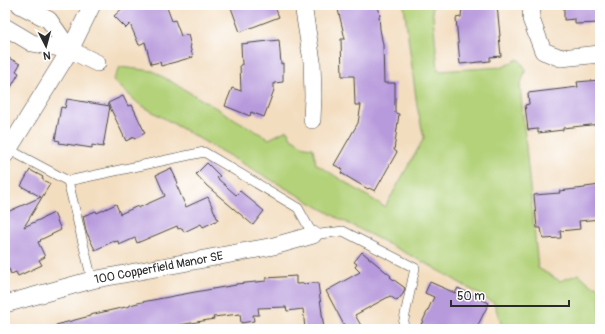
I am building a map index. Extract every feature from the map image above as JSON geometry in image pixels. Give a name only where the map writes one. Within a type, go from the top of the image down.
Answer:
[{"type":"street","points":[[20,5],[49,20],[70,50]]},
{"type":"street","points":[[6,151],[70,50],[92,5]]},
{"type":"street","points":[[303,5],[312,61],[312,120]]},
{"type":"street","points":[[532,5],[531,19],[543,51],[561,58],[600,54]]},
{"type":"street","points":[[5,27],[32,42],[70,50],[97,63]]},
{"type":"street","name":"100 Copperfield Manor SE","points":[[5,304],[92,280],[274,246],[313,235]]},
{"type":"lane","points":[[6,151],[68,181],[204,152],[298,208],[313,235],[343,231],[415,268],[402,329]]},
{"type":"lane","points":[[68,181],[92,280]]},
{"type":"green space","points":[[404,5],[432,5],[438,71],[503,67],[518,59],[526,69],[520,86],[538,268],[560,281],[579,274],[591,285],[600,287],[600,329],[503,329],[494,303],[431,266],[336,217],[139,104],[113,80],[120,67],[153,71],[269,139],[287,130],[291,138],[305,147],[313,148],[316,164],[385,207],[424,138],[417,106]]},
{"type":"building","points":[[126,5],[166,5],[172,21],[175,20],[181,36],[188,35],[193,57],[161,66],[160,62],[151,64],[145,42],[139,45],[130,24],[126,28],[114,16]]},
{"type":"building","points":[[230,5],[274,5],[279,17],[240,32]]},
{"type":"building","points":[[337,5],[378,5],[383,45],[384,83],[395,83],[395,113],[399,114],[394,150],[397,152],[375,191],[369,188],[368,189],[341,173],[343,169],[334,165],[358,123],[361,105],[355,105],[354,76],[342,76],[341,39],[345,39]]},
{"type":"building","points":[[462,5],[497,5],[501,56],[490,57],[490,61],[460,64],[456,18],[461,17]]},
{"type":"building","points":[[564,5],[600,5],[600,23],[575,24],[575,19],[564,20]]},
{"type":"building","points":[[279,40],[281,64],[283,63],[283,82],[274,83],[274,90],[264,117],[251,112],[250,116],[225,106],[232,88],[241,91],[241,44]]},
{"type":"building","points":[[5,56],[20,64],[16,71],[19,73],[5,98]]},
{"type":"building","points":[[600,80],[600,124],[563,128],[563,130],[538,133],[538,129],[528,130],[525,105],[529,104],[528,93],[578,87],[577,82]]},
{"type":"building","points":[[123,96],[128,106],[132,105],[145,133],[134,139],[134,137],[126,141],[108,103]]},
{"type":"building","points":[[67,99],[110,106],[103,147],[92,145],[92,148],[59,143],[60,141],[55,140],[61,107],[65,108]]},
{"type":"building","points":[[207,163],[220,176],[217,178],[236,195],[240,191],[264,211],[253,225],[207,186],[196,174]]},
{"type":"building","points":[[171,168],[186,207],[208,197],[218,220],[203,227],[201,224],[184,232],[182,228],[178,229],[177,226],[137,243],[135,238],[119,245],[118,241],[114,241],[95,250],[86,231],[83,216],[96,211],[97,213],[116,204],[120,214],[165,196],[156,175]]},
{"type":"building","points":[[30,170],[43,177],[42,179],[50,184],[24,227],[54,213],[61,230],[38,242],[45,257],[39,260],[42,265],[18,276],[16,272],[11,274],[9,269],[5,271],[5,213],[41,197],[21,186]]},
{"type":"building","points":[[600,185],[600,219],[579,221],[580,229],[560,231],[561,238],[543,239],[541,228],[537,228],[534,195],[560,193],[559,191]]},
{"type":"building","points":[[362,252],[405,288],[403,294],[397,301],[390,296],[355,315],[363,329],[346,329],[326,291],[360,272],[355,267],[357,264],[354,262]]},
{"type":"building","points":[[296,276],[296,284],[318,283],[324,329],[305,329],[303,309],[287,311],[286,307],[258,308],[259,315],[253,315],[254,321],[241,323],[240,314],[213,317],[214,319],[174,326],[175,329],[57,329],[56,325],[142,302],[236,284],[266,281],[266,278]]},
{"type":"building","points":[[430,282],[455,293],[458,288],[489,303],[476,329],[419,329],[434,297],[425,293]]}]
